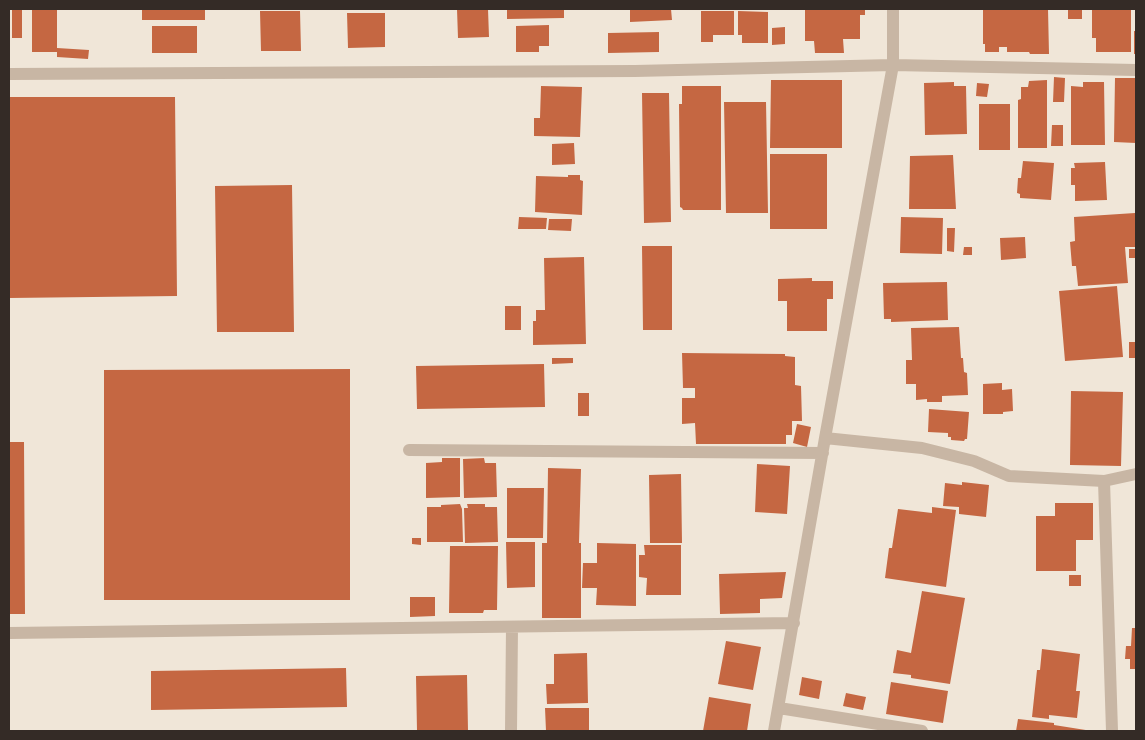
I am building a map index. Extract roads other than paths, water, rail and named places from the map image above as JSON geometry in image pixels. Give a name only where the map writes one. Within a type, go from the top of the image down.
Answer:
[{"type":"street","points":[[774,731],[893,65],[893,9]]},
{"type":"street","points":[[9,74],[635,71],[893,65],[1136,70]]},
{"type":"street","points":[[825,438],[922,448],[974,461],[1009,476],[1104,481],[1136,474]]},
{"type":"street","points":[[409,450],[823,453]]},
{"type":"street","points":[[1104,481],[1112,731]]},
{"type":"street","points":[[9,634],[794,623]]},
{"type":"street","points":[[511,731],[512,627]]},
{"type":"street","points":[[778,708],[922,731]]}]
